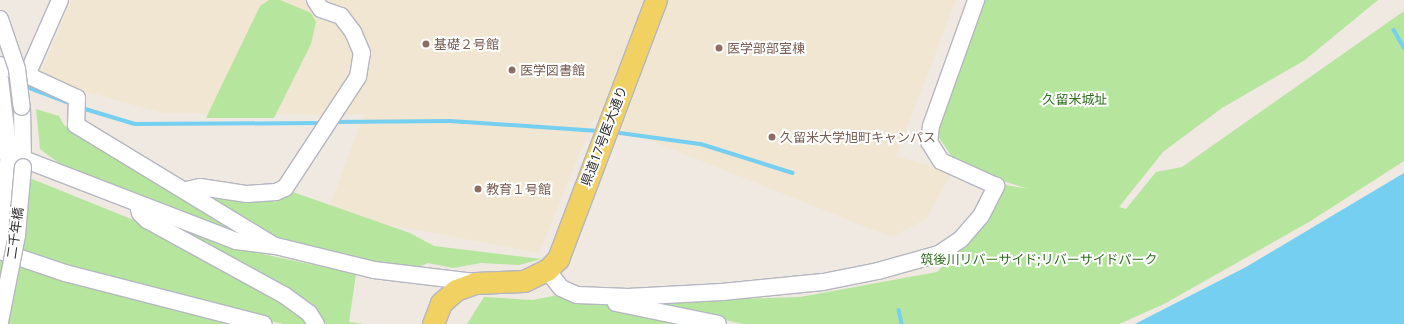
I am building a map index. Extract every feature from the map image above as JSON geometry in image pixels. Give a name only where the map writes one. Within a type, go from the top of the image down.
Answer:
[{"type":"main road","name":"県道17号医大通り","points":[[547,270],[558,259],[656,0]]},
{"type":"main road","points":[[433,324],[441,302],[456,290],[475,283],[524,281],[547,270]]},
{"type":"street","points":[[27,75],[60,0]]},
{"type":"street","points":[[186,190],[200,187],[247,194],[276,192],[285,188],[358,77],[362,53],[353,32],[340,16],[321,9],[315,0]]},
{"type":"street","points":[[547,270],[561,288],[577,294],[594,296],[722,292],[823,282],[878,271],[939,254],[961,239],[981,216],[996,186],[942,161],[929,142],[931,126],[976,0]]},
{"type":"street","points":[[0,19],[16,69],[22,107],[13,158]]},
{"type":"street","points":[[0,65],[61,89],[78,108],[76,125],[186,190],[276,246]]},
{"type":"street","points":[[0,79],[13,158]]},
{"type":"street","points":[[13,158],[236,241],[276,246],[374,270],[475,283]]},
{"type":"street","name":"二千年橋","points":[[0,250],[13,158]]},
{"type":"street","name":"二千年橋","points":[[0,322],[16,235],[13,158]]},
{"type":"street","points":[[138,204],[140,213],[147,220],[284,295],[309,313],[316,324]]},
{"type":"street","points":[[0,250],[65,273],[264,324]]},
{"type":"street","points":[[594,296],[606,301],[718,324]]},
{"type":"shaded area","name":"久留米大学旭町キャンパス","points":[[72,0],[956,0],[896,156],[952,172],[926,219],[891,237],[594,118],[539,253],[327,213],[364,115],[162,113],[39,78]]},
{"type":"green space","points":[[269,0],[280,0],[311,13],[316,22],[311,44],[274,118],[206,118],[260,6]]},
{"type":"green space","points":[[981,0],[1378,0],[1305,60],[1222,108],[1163,152],[1119,207],[1126,209],[1156,172],[1182,167],[1404,11],[1404,161],[1309,222],[1164,304],[1119,324],[743,324],[641,302],[800,297],[937,272],[980,229],[1001,184],[1028,189],[981,174],[956,163],[934,130]]},
{"type":"green space","points":[[36,109],[59,116],[64,125],[238,233],[68,170],[40,149]]},
{"type":"green space","points":[[0,166],[151,227],[303,314],[308,324],[284,324],[219,311],[247,324],[0,324]]},
{"type":"green space","points":[[290,191],[410,233],[434,246],[541,259],[519,265],[481,263],[453,268],[428,263],[411,270],[281,244],[205,195],[275,202]]},
{"type":"green space","points":[[187,232],[258,253],[356,274],[349,322],[363,324],[322,324],[315,308]]},
{"type":"green space","points":[[558,295],[700,324],[467,324],[484,297],[533,300]]},
{"type":"water","points":[[1404,173],[1404,324],[1135,324],[1246,267]]},
{"type":"waterway","points":[[1394,30],[1404,47]]},
{"type":"waterway","points":[[24,86],[72,104]]},
{"type":"waterway","points":[[82,108],[135,124],[323,123]]},
{"type":"waterway","points":[[333,122],[450,121],[599,131]]},
{"type":"waterway","points":[[613,132],[701,144],[793,173]]},
{"type":"waterway","points":[[899,310],[902,324]]},
{"type":"place","name":"基礎２号館","points":[[426,44]]},
{"type":"place","name":"医学部部室棟","points":[[719,48]]},
{"type":"place","name":"医学図書館","points":[[512,70]]},
{"type":"place","name":"久留米大学旭町キャンパス","points":[[772,137]]},
{"type":"place","name":"教育１号館","points":[[478,189]]},
{"type":"park label","name":"久留米城址","points":[[1075,99]]},
{"type":"park label","name":"筑後川リバーサイド;リバーサイドパーク","points":[[1039,259]]}]
